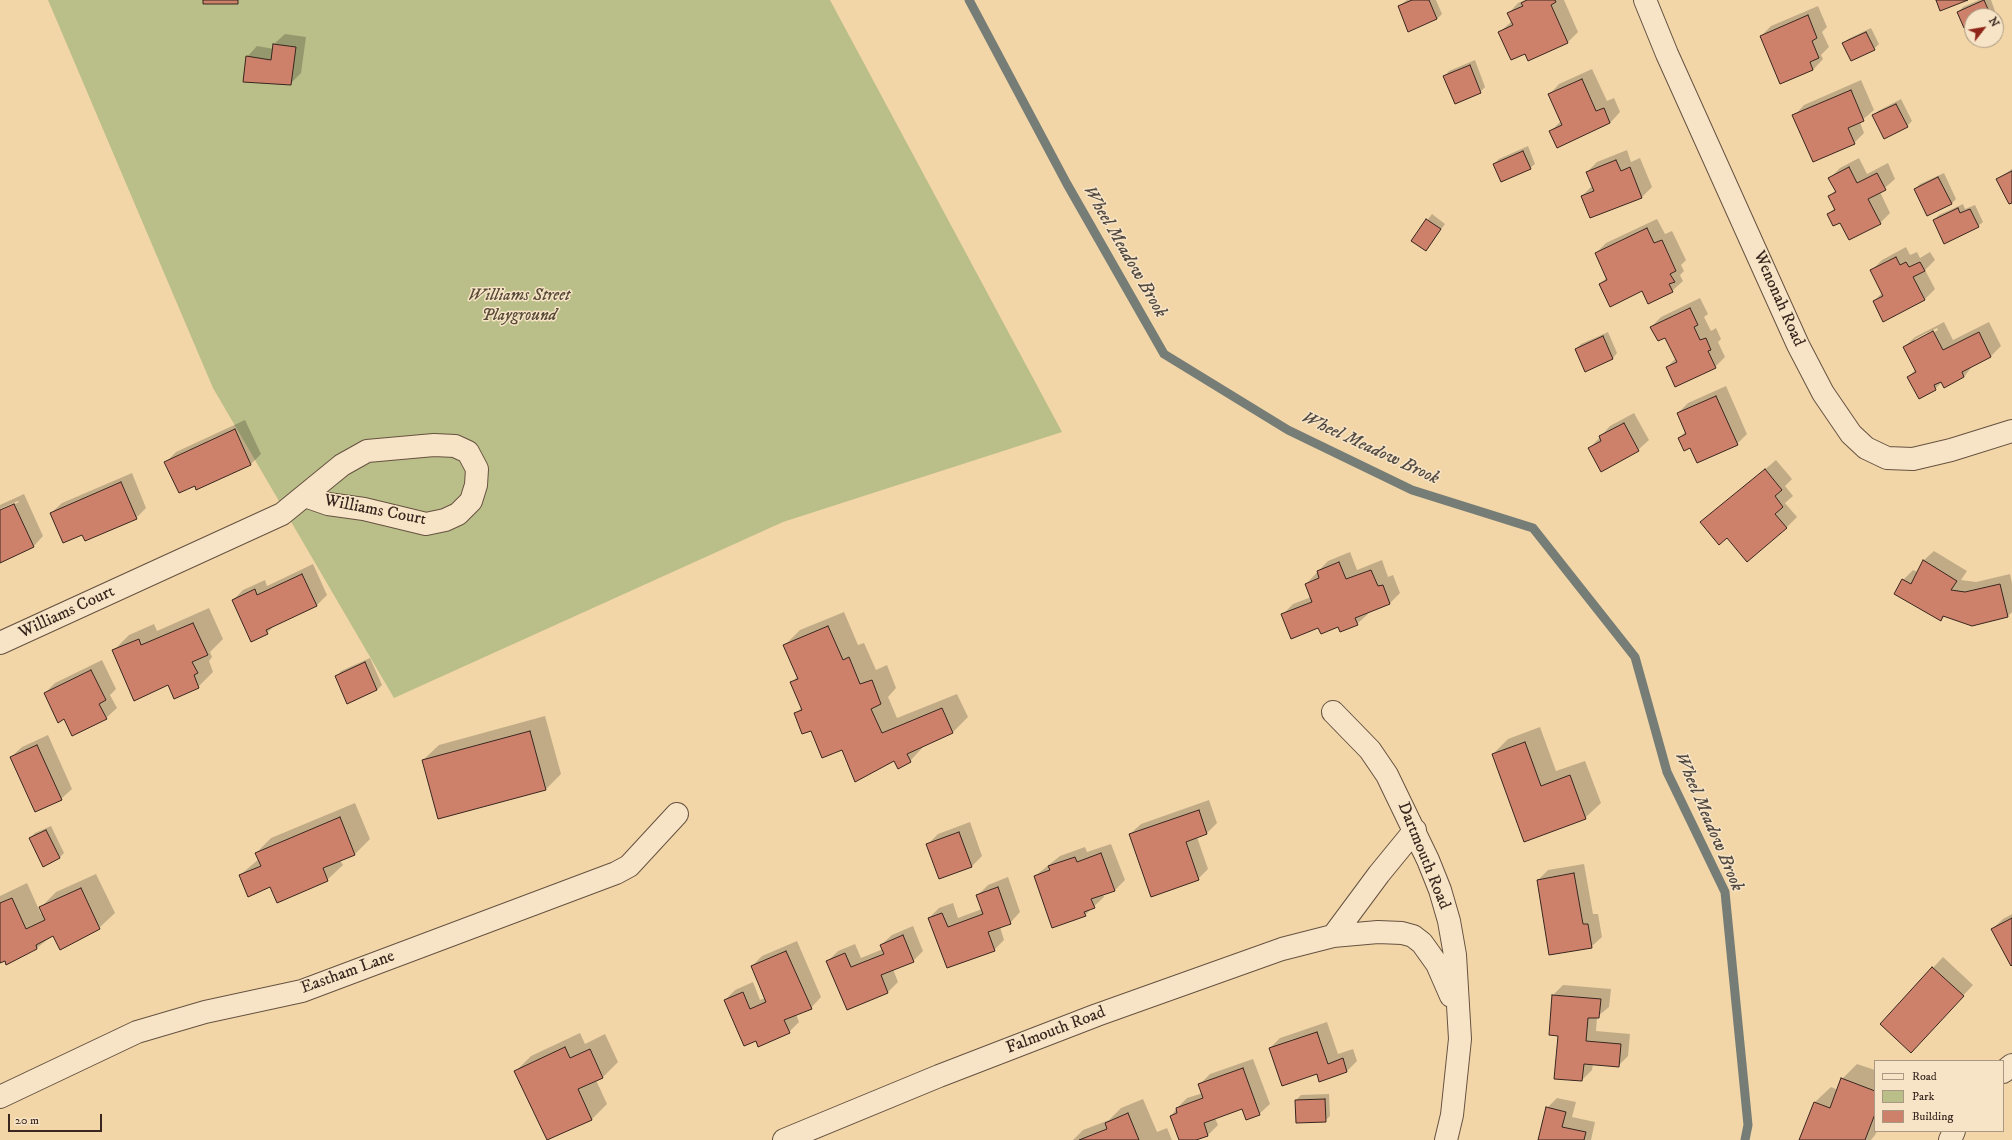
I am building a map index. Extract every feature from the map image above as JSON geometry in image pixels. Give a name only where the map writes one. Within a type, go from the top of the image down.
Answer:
[{"type":"street","name":"Wenonah Road","points":[[1645,0],[1667,54],[1807,364],[1823,393],[1851,434],[1866,448],[1886,458],[1913,459],[1951,450],[2012,431]]},
{"type":"street","name":"Williams Court","points":[[0,643],[282,514],[342,465],[367,452],[434,445],[455,446],[468,452],[477,469],[476,485],[471,501],[458,514],[445,520],[426,524],[364,509],[328,504],[305,496]]},
{"type":"street","name":"Dartmouth Road","points":[[1334,712],[1370,750],[1387,775],[1415,830],[1440,890],[1449,921],[1455,955],[1460,1053],[1452,1115],[1446,1140]]},
{"type":"street","name":"Eastham Lane","points":[[0,1097],[137,1032],[205,1012],[302,992],[616,873],[629,866],[677,814]]},
{"type":"street","points":[[1333,936],[1379,874],[1415,830]]},
{"type":"street","name":"Falmouth Road","points":[[784,1140],[939,1076],[1083,1020],[1282,949],[1333,936],[1378,932],[1402,933],[1413,936],[1422,943],[1430,953],[1443,974],[1452,998],[1459,1025]]},
{"type":"street","points":[[2004,1071],[2012,1064]]},
{"type":"green space","name":"Williams Street Playground","points":[[48,0],[830,0],[1062,432],[783,522],[394,698],[213,388]]},
{"type":"building","points":[[203,0],[238,0],[238,4],[203,4]]},
{"type":"building","points":[[1412,0],[1429,0],[1437,19],[1408,32],[1398,6]]},
{"type":"building","points":[[1527,0],[1555,0],[1556,2],[1551,5],[1568,43],[1528,61],[1525,54],[1511,60],[1498,32],[1513,25],[1507,13],[1523,6],[1521,3]]},
{"type":"building","points":[[1936,0],[1968,0],[1940,11]]},
{"type":"building","points":[[1984,0],[1988,8],[1966,8]]},
{"type":"building","points":[[1964,9],[1964,28],[1957,12]]},
{"type":"building","points":[[1808,15],[1817,38],[1812,41],[1819,58],[1810,62],[1813,70],[1780,84],[1760,36]]},
{"type":"building","points":[[1866,32],[1875,50],[1851,61],[1842,43]]},
{"type":"building","points":[[273,44],[296,47],[291,85],[243,82],[246,56],[271,60]]},
{"type":"building","points":[[1470,65],[1481,93],[1455,104],[1443,76]]},
{"type":"building","points":[[1582,79],[1596,111],[1604,108],[1610,123],[1557,148],[1549,131],[1562,125],[1548,94]]},
{"type":"building","points":[[1851,90],[1864,121],[1848,128],[1855,144],[1813,162],[1792,115]]},
{"type":"building","points":[[1896,104],[1908,127],[1884,139],[1872,115]]},
{"type":"building","points":[[1523,151],[1531,169],[1501,182],[1493,164]]},
{"type":"building","points":[[1616,160],[1621,171],[1630,167],[1642,198],[1590,218],[1581,196],[1594,191],[1586,172]]},
{"type":"building","points":[[1849,167],[1857,183],[1877,173],[1886,190],[1868,199],[1881,224],[1849,240],[1840,223],[1833,226],[1827,214],[1835,210],[1828,196],[1836,192],[1828,178]]},
{"type":"building","points":[[2012,171],[2012,203],[2009,204],[1996,179]]},
{"type":"building","points":[[1938,177],[1952,204],[1927,216],[1914,189]]},
{"type":"building","points":[[1958,208],[1960,213],[1970,209],[1979,227],[1944,244],[1933,220]]},
{"type":"building","points":[[1426,219],[1441,229],[1426,251],[1411,241]]},
{"type":"building","points":[[1647,228],[1654,243],[1662,240],[1676,271],[1670,274],[1675,282],[1669,284],[1673,292],[1648,304],[1642,291],[1610,307],[1599,284],[1607,280],[1595,253]]},
{"type":"building","points":[[1896,257],[1900,265],[1906,262],[1909,267],[1920,262],[1925,271],[1913,277],[1925,300],[1883,322],[1873,301],[1883,296],[1870,270]]},
{"type":"building","points":[[1690,308],[1698,325],[1694,327],[1700,340],[1706,338],[1711,350],[1708,351],[1716,368],[1675,387],[1666,367],[1677,362],[1665,338],[1658,341],[1650,327]]},
{"type":"building","points":[[1933,331],[1943,350],[1979,332],[1991,357],[1962,372],[1964,377],[1944,388],[1941,382],[1934,385],[1936,390],[1919,399],[1907,377],[1916,372],[1903,347]]},
{"type":"building","points":[[1603,336],[1613,359],[1585,372],[1575,349]]},
{"type":"building","points":[[1716,396],[1738,445],[1697,463],[1690,448],[1684,451],[1678,438],[1686,434],[1677,413]]},
{"type":"building","points":[[1624,423],[1639,451],[1601,472],[1588,448],[1601,441],[1599,436]]},
{"type":"building","points":[[235,429],[251,465],[196,490],[195,486],[179,493],[164,462]]},
{"type":"building","points":[[1765,469],[1782,490],[1775,496],[1783,507],[1775,514],[1787,528],[1747,562],[1727,538],[1719,545],[1700,522]]},
{"type":"building","points":[[121,482],[137,519],[85,541],[82,535],[63,543],[50,513]]},
{"type":"building","points":[[14,504],[34,547],[0,563],[0,510]]},
{"type":"building","points":[[1923,560],[1957,581],[1951,590],[1965,592],[2000,584],[2008,617],[1972,626],[1943,616],[1941,621],[1894,594],[1902,579],[1911,584]]},
{"type":"building","points":[[1339,562],[1346,579],[1371,570],[1378,586],[1383,585],[1390,604],[1355,618],[1358,625],[1340,632],[1338,627],[1321,634],[1318,628],[1291,639],[1281,614],[1312,602],[1305,584],[1319,578],[1317,571]]},
{"type":"building","points":[[302,574],[317,606],[266,630],[268,634],[251,642],[232,600],[255,589],[257,595]]},
{"type":"building","points":[[193,623],[208,655],[192,662],[198,673],[194,675],[199,688],[174,699],[168,685],[134,701],[112,650],[139,639],[141,645]]},
{"type":"building","points":[[828,626],[843,660],[849,657],[860,684],[872,680],[881,704],[871,709],[882,733],[942,708],[953,733],[907,754],[911,762],[898,769],[894,761],[855,782],[842,750],[822,758],[811,731],[802,734],[794,713],[802,710],[790,682],[798,679],[783,645]]},
{"type":"building","points":[[365,662],[377,690],[347,704],[335,676]]},
{"type":"building","points":[[91,670],[106,700],[99,704],[107,719],[72,736],[64,719],[58,723],[44,693]]},
{"type":"building","points":[[530,731],[546,790],[438,819],[422,760]]},
{"type":"building","points":[[1525,742],[1541,786],[1570,775],[1586,819],[1524,842],[1492,754]]},
{"type":"building","points":[[37,745],[62,800],[35,812],[10,757]]},
{"type":"building","points":[[1199,810],[1207,834],[1186,842],[1199,880],[1151,897],[1129,834]]},
{"type":"building","points":[[340,817],[355,855],[323,868],[328,881],[277,903],[270,887],[248,897],[239,875],[261,866],[255,853]]},
{"type":"building","points":[[46,830],[60,858],[43,867],[29,838]]},
{"type":"building","points":[[959,832],[972,867],[939,879],[926,844]]},
{"type":"building","points":[[1101,853],[1115,891],[1091,899],[1095,908],[1084,912],[1086,916],[1052,928],[1034,876],[1050,870],[1048,866],[1075,857],[1077,862]]},
{"type":"building","points":[[1574,873],[1583,924],[1588,924],[1592,948],[1549,955],[1537,880]]},
{"type":"building","points":[[998,887],[1011,924],[988,932],[995,951],[947,968],[928,918],[942,913],[948,927],[983,914],[976,895]]},
{"type":"building","points":[[81,888],[100,929],[60,950],[53,936],[36,945],[37,949],[6,965],[5,961],[0,963],[0,903],[12,898],[26,929],[45,920],[39,907]]},
{"type":"building","points":[[2012,918],[2012,965],[2011,966],[1991,929]]},
{"type":"building","points":[[903,935],[914,962],[881,975],[888,993],[847,1010],[826,961],[845,953],[851,967],[884,954],[880,945]]},
{"type":"building","points":[[786,951],[812,1009],[784,1020],[790,1033],[758,1047],[756,1041],[744,1046],[724,1000],[743,992],[750,1009],[766,1002],[751,966]]},
{"type":"building","points":[[1932,967],[1964,996],[1911,1053],[1880,1024]]},
{"type":"building","points":[[1552,995],[1601,999],[1599,1018],[1588,1018],[1586,1041],[1621,1044],[1619,1067],[1584,1064],[1582,1081],[1554,1079],[1558,1036],[1549,1035]]},
{"type":"building","points":[[1317,1032],[1328,1064],[1343,1058],[1347,1072],[1319,1082],[1317,1074],[1282,1086],[1269,1048]]},
{"type":"building","points":[[565,1047],[570,1058],[590,1049],[603,1078],[578,1089],[592,1120],[547,1140],[514,1071]]},
{"type":"building","points":[[1243,1068],[1260,1115],[1246,1120],[1242,1109],[1204,1123],[1208,1136],[1196,1140],[1179,1140],[1170,1116],[1177,1113],[1176,1108],[1203,1098],[1198,1084]]},
{"type":"building","points":[[1841,1078],[1874,1091],[1874,1117],[1865,1140],[1799,1140],[1814,1102],[1830,1108]]},
{"type":"building","points":[[1325,1099],[1326,1122],[1296,1123],[1295,1100]]},
{"type":"building","points":[[1546,1107],[1566,1112],[1562,1127],[1586,1132],[1584,1140],[1538,1140]]},
{"type":"building","points":[[1128,1113],[1139,1140],[1079,1140],[1107,1129],[1105,1123]]},
{"type":"waterway","name":"Wheel Meadow Brook","points":[[969,0],[1067,184],[1164,354],[1288,430],[1412,490],[1533,528],[1635,657],[1667,772],[1725,892],[1748,1125],[1745,1140]]}]
